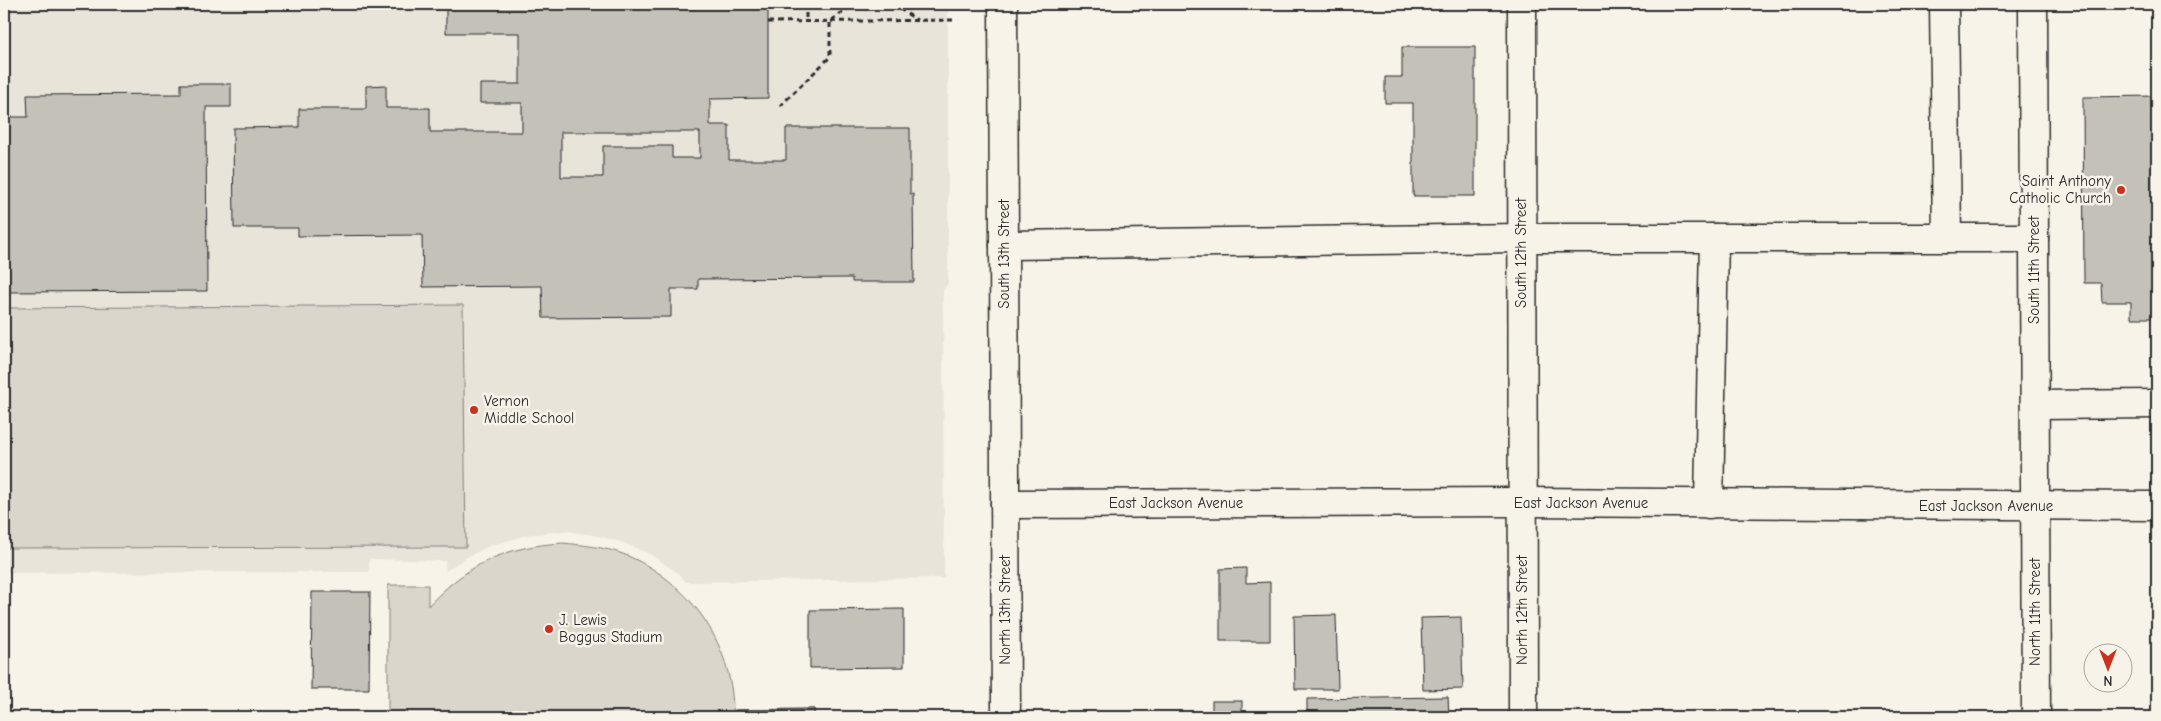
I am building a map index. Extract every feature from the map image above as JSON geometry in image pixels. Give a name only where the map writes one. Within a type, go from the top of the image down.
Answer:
[{"type":"street","name":"South 13th Street","points":[[1003,4],[1005,504]]},
{"type":"street","name":"South 12th Street","points":[[1522,4],[1522,502]]},
{"type":"street","points":[[1944,4],[1947,238]]},
{"type":"street","name":"South 11th Street","points":[[2033,4],[2035,506]]},
{"type":"street","points":[[1004,245],[1521,238],[2034,238]]},
{"type":"street","points":[[1709,504],[1714,238]]},
{"type":"street","points":[[2035,405],[2157,404]]},
{"type":"street","name":"East Jackson Avenue","points":[[1005,504],[1522,502],[2157,506]]},
{"type":"street","name":"North 12th Street","points":[[1522,502],[1523,717]]},
{"type":"street","name":"North 13th Street","points":[[1005,504],[1006,717]]},
{"type":"street","name":"North 11th Street","points":[[2035,506],[2036,717]]},
{"type":"path","points":[[806,4],[806,21]]},
{"type":"path","points":[[830,21],[854,4]]},
{"type":"path","points":[[892,4],[918,20]]},
{"type":"path","points":[[768,22],[956,20]]},
{"type":"path","points":[[780,106],[830,56],[830,21]]},
{"type":"shaded area","name":"Vernon Middle School","points":[[4,4],[948,4],[948,283],[943,290],[944,578],[686,582],[678,573],[650,554],[618,541],[565,531],[527,535],[489,546],[463,559],[446,571],[445,561],[369,559],[369,572],[4,573]]},
{"type":"shaded area","points":[[463,305],[466,547],[4,548],[4,308]]},
{"type":"shaded area","name":"J. Lewis Boggus Stadium","points":[[563,543],[601,548],[623,554],[646,565],[667,579],[686,596],[702,616],[715,637],[731,685],[733,710],[814,709],[814,717],[388,717],[388,585],[428,585],[428,606],[458,579],[473,568],[489,560],[523,548]]},
{"type":"building","points":[[446,4],[768,4],[768,98],[710,99],[710,125],[729,125],[729,160],[786,160],[786,128],[910,128],[910,194],[913,194],[914,282],[852,282],[852,278],[698,279],[698,289],[671,289],[671,317],[543,318],[542,286],[423,287],[422,235],[298,236],[298,228],[234,228],[233,128],[299,127],[299,109],[366,109],[366,86],[386,85],[386,108],[430,108],[430,132],[522,132],[522,103],[480,103],[480,84],[520,84],[520,33],[446,33]],"holes":[[[561,132],[700,132],[700,158],[672,158],[672,146],[603,146],[603,177],[561,177]]]},
{"type":"building","points":[[1402,47],[1475,47],[1475,196],[1413,196],[1413,103],[1385,103],[1385,77],[1402,77]]},
{"type":"building","points":[[181,84],[231,84],[231,107],[206,107],[207,291],[4,292],[4,117],[28,117],[27,95],[181,94]]},
{"type":"building","name":"Saint Anthony Catholic Church","points":[[2157,96],[2157,318],[2131,318],[2131,302],[2102,302],[2101,283],[2084,283],[2083,97]]},
{"type":"building","points":[[1246,568],[1246,583],[1270,582],[1270,641],[1220,641],[1220,569]]},
{"type":"building","points":[[312,592],[370,592],[369,689],[311,689]]},
{"type":"building","points":[[904,609],[904,667],[810,668],[810,610]]},
{"type":"building","points":[[1336,615],[1338,689],[1295,689],[1294,616]]},
{"type":"building","points":[[1461,617],[1463,689],[1423,690],[1421,618]]},
{"type":"building","points":[[1448,697],[1449,717],[1307,717],[1307,699]]},
{"type":"building","points":[[1212,701],[1242,701],[1242,717],[1212,717]]},
{"type":"building","points":[[814,709],[814,717],[736,717],[736,710]]},
{"type":"place","name":"Saint Anthony Catholic Church","points":[[2121,190]]},
{"type":"place","name":"Vernon Middle School","points":[[474,410]]},
{"type":"place","name":"J. Lewis Boggus Stadium","points":[[549,629]]}]
